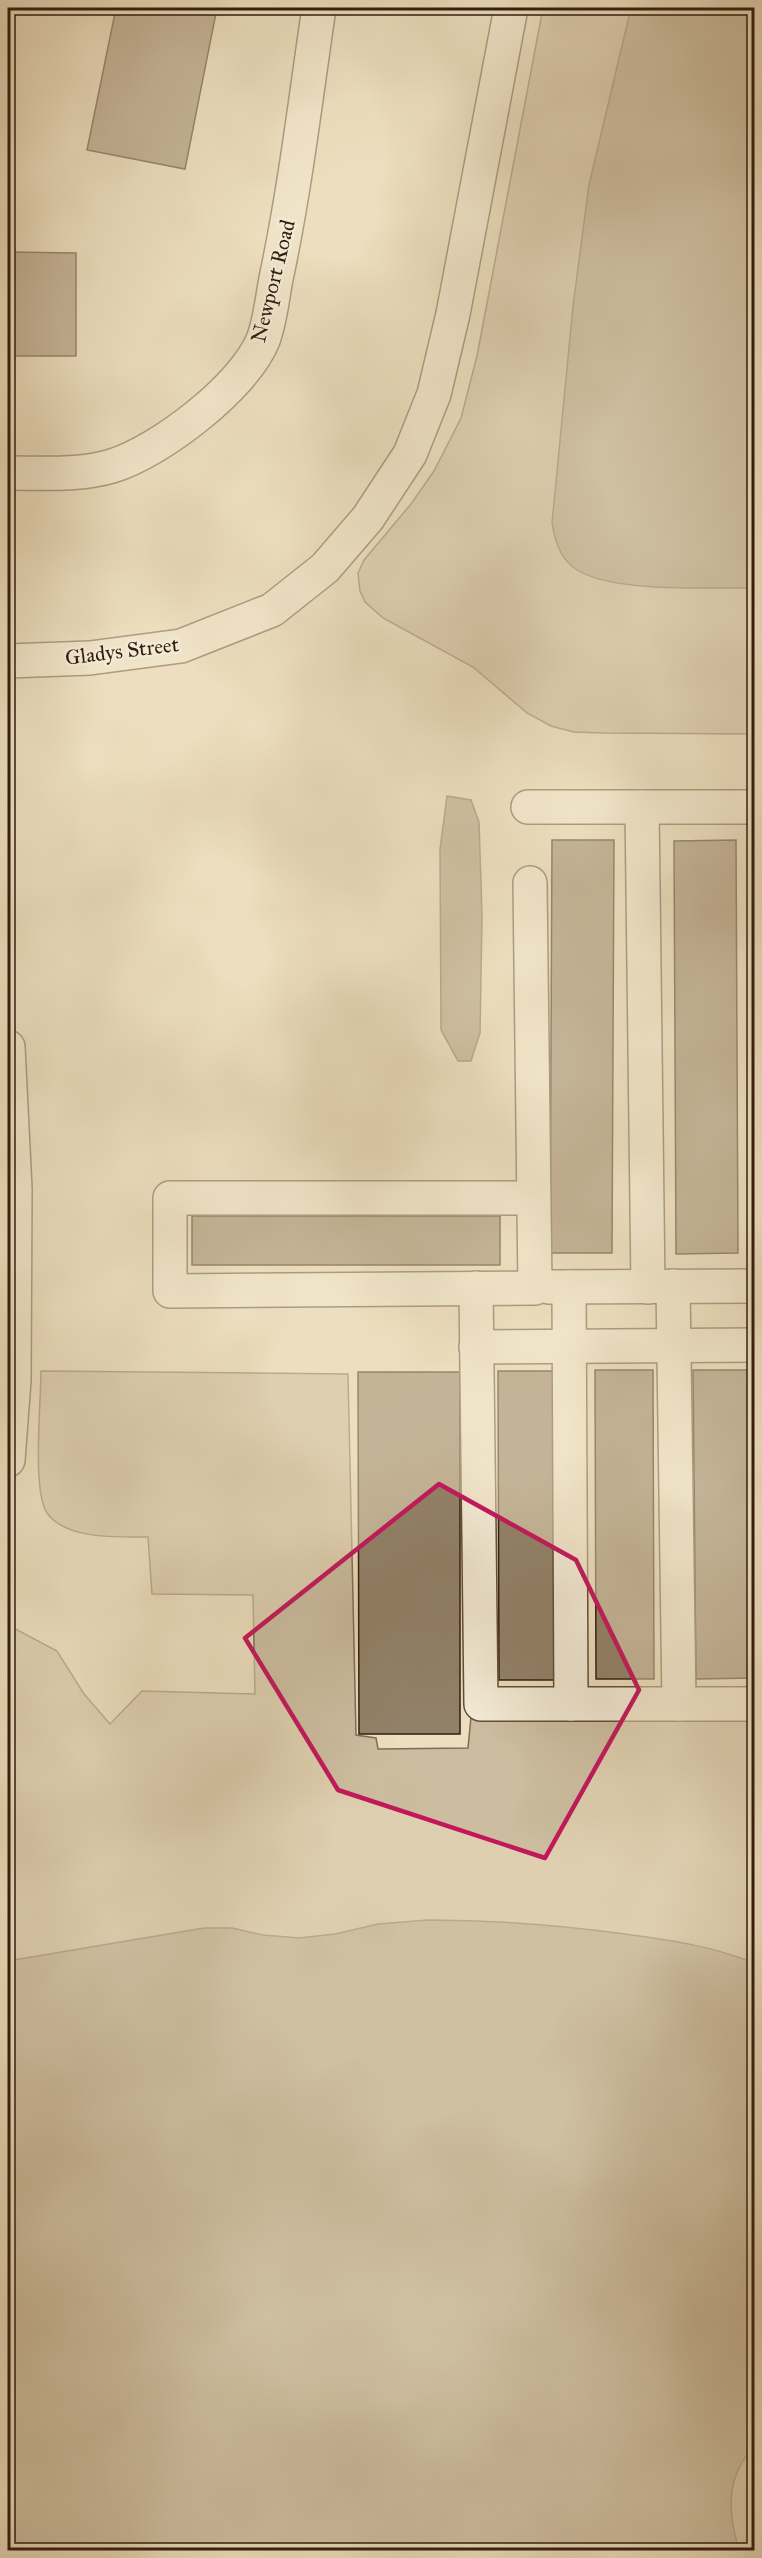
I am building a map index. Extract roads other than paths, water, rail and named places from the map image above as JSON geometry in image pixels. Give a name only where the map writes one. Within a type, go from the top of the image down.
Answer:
[{"type":"street","name":"Newport Road","points":[[15,473],[58,473],[111,466],[152,448],[197,416],[240,376],[246,367],[263,340],[287,226],[319,8]]},
{"type":"street","name":"Gladys Street","points":[[8,661],[90,658],[181,646],[272,610],[325,568],[368,518],[410,454],[434,394],[511,8]]},
{"type":"street","points":[[528,807],[754,807]]},
{"type":"street","points":[[642,807],[660,1287],[674,1345],[679,1704]]},
{"type":"street","points":[[530,883],[535,1288]]},
{"type":"street","points":[[8,1047],[15,1189],[14,1380],[8,1460]]},
{"type":"street","points":[[534,1198],[170,1198],[170,1291],[754,1286]]},
{"type":"street","points":[[569,1287],[571,1704]]},
{"type":"street","points":[[476,1288],[481,1704],[754,1704]]},
{"type":"street","points":[[476,1347],[754,1345]]}]
